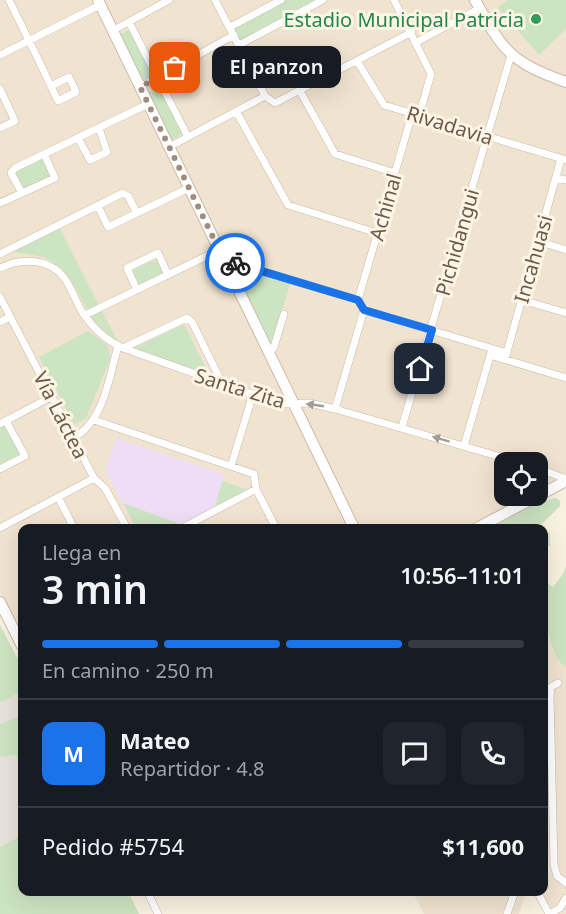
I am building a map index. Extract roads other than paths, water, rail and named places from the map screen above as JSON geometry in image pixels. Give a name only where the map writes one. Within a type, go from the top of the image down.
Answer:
[{"type":"street","points":[[9,0],[51,86]]},
{"type":"street","points":[[112,31],[169,0]]},
{"type":"street","points":[[216,0],[265,96],[269,101],[277,103],[412,32]]},
{"type":"street","points":[[230,27],[281,0]]},
{"type":"street","points":[[239,45],[323,0]]},
{"type":"street","points":[[394,0],[412,32],[415,44],[477,4],[496,37],[511,56],[532,70],[566,82]]},
{"type":"street","points":[[0,55],[99,3],[352,524]]},
{"type":"street","points":[[129,22],[188,137]]},
{"type":"street","points":[[140,87],[234,36]]},
{"type":"street","name":"Achinal","points":[[358,300],[395,173],[431,76],[415,44]]},
{"type":"street","name":"Pichidangui","points":[[402,427],[511,56]]},
{"type":"street","name":"Rivadavia","points":[[357,61],[381,104],[564,159]]},
{"type":"street","points":[[0,89],[15,121],[0,128]]},
{"type":"street","points":[[300,92],[336,154],[395,173]]},
{"type":"street","points":[[169,147],[265,96]]},
{"type":"street","points":[[22,193],[12,173],[15,168],[148,105]]},
{"type":"street","points":[[0,110],[8,106]]},
{"type":"street","points":[[236,111],[288,205],[377,232]]},
{"type":"street","points":[[78,138],[90,160],[107,152],[99,128]]},
{"type":"street","points":[[0,203],[55,178],[44,154]]},
{"type":"street","name":"Incahuasi","points":[[506,356],[556,178],[564,159]]},
{"type":"street","points":[[556,178],[566,180]]},
{"type":"street","points":[[98,206],[108,227],[189,188]]},
{"type":"street","points":[[0,254],[123,193],[128,196],[137,213]]},
{"type":"street","points":[[538,242],[566,250]]},
{"type":"street","points":[[137,290],[127,268],[158,253],[168,274]]},
{"type":"street","points":[[85,315],[168,274],[221,255],[358,300],[364,310],[432,330],[566,378]]},
{"type":"street","name":"Santa Zita","points":[[0,268],[27,260],[52,267],[66,280],[85,315],[98,330],[121,347],[286,405],[310,403],[402,427],[494,455]]},
{"type":"street","name":"Vía Láctea","points":[[0,297],[94,478],[105,488],[125,524]]},
{"type":"street","points":[[522,300],[566,313]]},
{"type":"street","points":[[335,409],[364,310]]},
{"type":"street","points":[[269,353],[274,347],[284,314]]},
{"type":"street","points":[[0,322],[10,317]]},
{"type":"street","points":[[73,438],[84,433],[94,420],[121,347],[187,318],[192,322],[222,383]]},
{"type":"street","points":[[464,446],[491,352]]},
{"type":"street","points":[[231,466],[253,394]]},
{"type":"street","points":[[0,470],[25,456],[3,423],[51,397]]},
{"type":"street","points":[[94,420],[254,474],[256,489],[274,524]]},
{"type":"street","points":[[548,473],[566,480]]},
{"type":"street","points":[[0,528],[94,478]]},
{"type":"street","points":[[484,524],[566,480]]},
{"type":"street","points":[[190,524],[256,489]]},
{"type":"street","points":[[58,497],[72,524]]},
{"type":"street","points":[[0,602],[18,638]]},
{"type":"street","points":[[558,683],[551,687],[550,696],[553,857],[555,872],[566,883]]},
{"type":"street","points":[[149,896],[158,914]]},
{"type":"street","points":[[507,914],[513,896]]},
{"type":"street","points":[[540,896],[549,914],[560,908],[566,898]]},
{"type":"place","name":"Estadio Municipal Patricia","points":[[536,19]]},
{"type":"place","name":"El panzon","points":[[175,68]]}]
